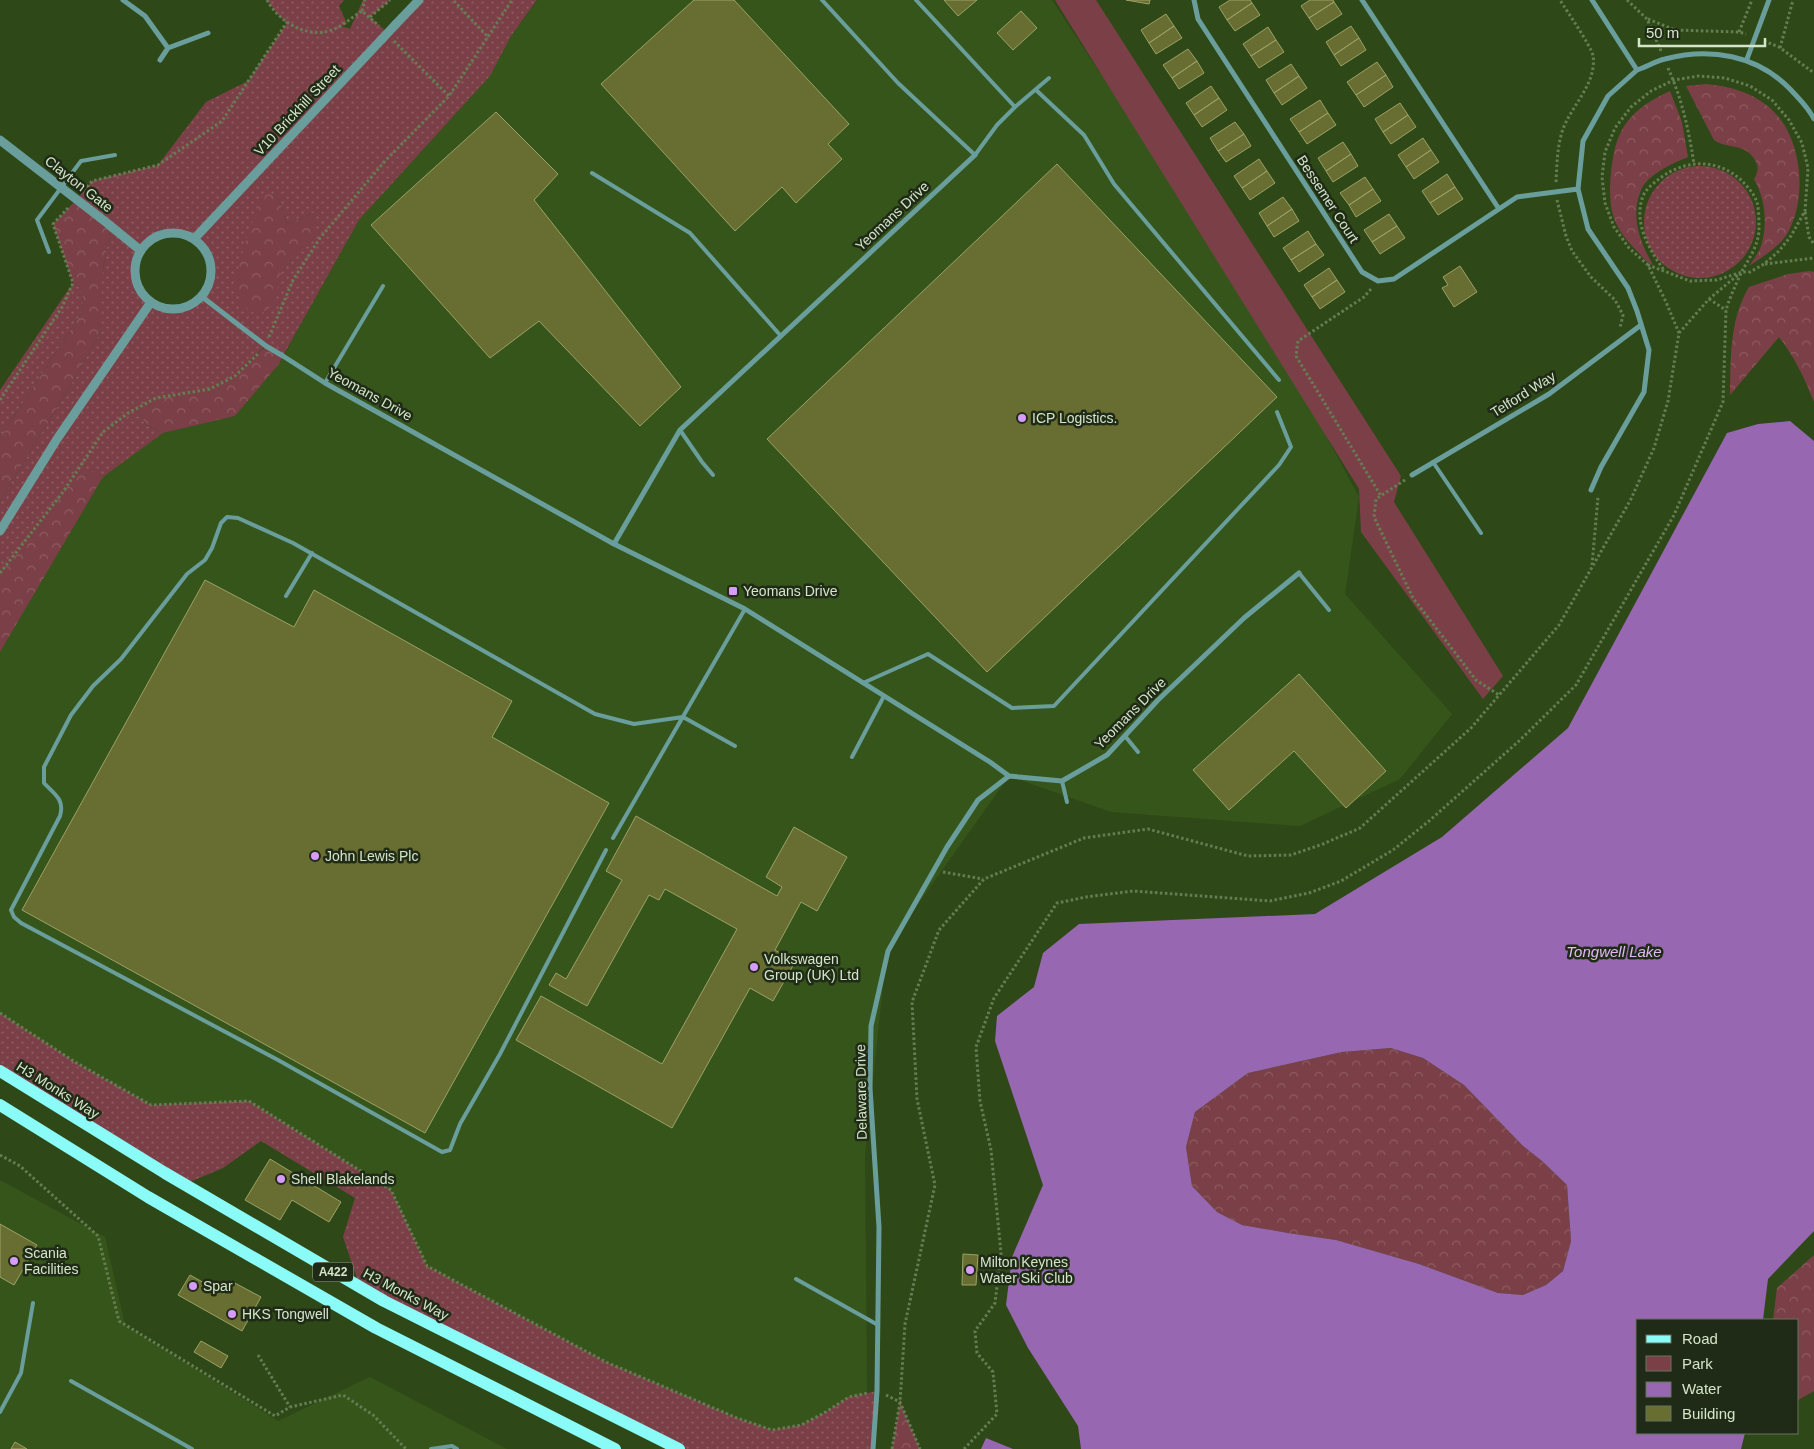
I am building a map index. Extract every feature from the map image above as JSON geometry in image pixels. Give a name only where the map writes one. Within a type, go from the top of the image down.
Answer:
[{"type":"main road","name":"H3 Monks Way","points":[[0,1071],[157,1168],[384,1301],[679,1449]]},
{"type":"main road","name":"A422","points":[[0,1105],[148,1197],[376,1328],[615,1449]]},
{"type":"street","points":[[123,0],[145,16],[168,48]]},
{"type":"street","name":"V10 Brickhill Street","points":[[194,239],[419,0]]},
{"type":"street","name":"Bessemer Court","points":[[1194,0],[1198,19],[1362,272],[1378,281]]},
{"type":"street","points":[[1362,0],[1499,209]]},
{"type":"street","points":[[1592,0],[1637,70]]},
{"type":"street","points":[[1747,59],[1769,0]]},
{"type":"street","points":[[160,60],[168,48],[208,33]]},
{"type":"street","points":[[1592,489],[1601,467],[1644,392],[1649,350],[1628,288],[1588,229],[1578,189],[1583,142],[1608,96],[1637,70],[1665,59],[1706,53],[1747,59],[1780,78],[1809,108],[1814,119]]},
{"type":"street","name":"Clayton Gate","points":[[0,140],[140,250]]},
{"type":"street","name":"Yeomans Drive","points":[[614,544],[680,430],[975,155]]},
{"type":"street","points":[[1378,281],[1394,280],[1517,197],[1578,189]]},
{"type":"street","points":[[174,232],[185,234],[194,239],[205,250],[211,267],[209,282],[201,296],[188,306],[175,309],[161,307],[151,302],[140,290],[135,275],[136,262],[140,250],[150,240],[161,234],[174,232]]},
{"type":"street","name":"Yeomans Drive","points":[[201,296],[266,346],[325,382],[614,544],[745,609],[990,762],[1009,776]]},
{"type":"street","points":[[0,531],[57,439],[151,302]]},
{"type":"street","name":"Telford Way","points":[[1412,476],[1549,394],[1641,325]]},
{"type":"street","name":"Yeomans Drive","points":[[1062,781],[1107,755],[1158,700],[1244,618],[1299,573]]},
{"type":"street","points":[[1009,776],[1062,781]]},
{"type":"street","name":"Delaware Drive","points":[[873,1449],[877,1391],[878,1227],[870,1088],[871,1026],[888,951],[978,800],[1009,776]]},
{"type":"lane","points":[[822,0],[898,82],[975,155],[997,125],[1049,78]]},
{"type":"lane","points":[[916,0],[1015,108]]},
{"type":"lane","points":[[1036,90],[1084,135],[1114,184],[1279,380]]},
{"type":"lane","points":[[49,252],[37,220],[60,186],[81,161],[115,155]]},
{"type":"lane","points":[[592,173],[690,233],[780,335]]},
{"type":"lane","points":[[325,382],[383,286]]},
{"type":"lane","points":[[864,683],[928,654],[1012,708],[1054,706],[1279,465],[1291,447],[1277,412]]},
{"type":"lane","points":[[680,430],[713,475]]},
{"type":"lane","points":[[1433,462],[1480,533]]},
{"type":"lane","points":[[606,850],[500,1054],[460,1124],[450,1150],[442,1152],[270,1055],[21,923],[14,917],[11,910],[60,816],[61,801],[44,783],[44,767],[52,748],[71,715],[93,686],[121,659],[187,574],[204,560],[212,548],[221,523],[227,517],[238,518],[312,553],[595,714],[634,724],[683,717],[735,746]]},
{"type":"lane","points":[[286,596],[312,553]]},
{"type":"lane","points":[[1299,573],[1329,610]]},
{"type":"lane","points":[[613,838],[745,609]]},
{"type":"lane","points":[[852,757],[884,696]]},
{"type":"lane","points":[[1125,736],[1138,752]]},
{"type":"lane","points":[[1062,781],[1066,802]]},
{"type":"lane","points":[[796,1279],[878,1325]]},
{"type":"lane","points":[[0,1412],[21,1373],[33,1303]]},
{"type":"lane","points":[[71,1381],[192,1449]]},
{"type":"lane","points":[[431,1449],[452,1446],[457,1449]]},
{"type":"path","points":[[267,0],[278,16],[294,27],[312,32],[330,31],[341,26],[362,10],[365,0]]},
{"type":"path","points":[[370,17],[390,0]]},
{"type":"path","points":[[0,573],[63,492],[103,432],[128,413],[156,398],[210,389],[235,376],[266,346],[293,280],[320,238],[385,161],[449,96],[512,0]]},
{"type":"path","points":[[1627,0],[1647,19],[1675,30],[1739,32],[1754,37],[1780,48],[1814,73]]},
{"type":"path","points":[[1739,32],[1752,0]]},
{"type":"path","points":[[1780,48],[1793,0]]},
{"type":"path","points":[[454,1],[488,37]]},
{"type":"path","points":[[362,10],[385,36],[449,96]]},
{"type":"path","points":[[1647,19],[1674,80],[1690,134],[1694,164]]},
{"type":"path","points":[[0,400],[62,307],[73,283],[53,224],[92,181],[158,165],[222,121],[287,22]]},
{"type":"path","points":[[892,1449],[900,1402],[905,1324],[934,1185],[917,1099],[912,1002],[939,930],[984,879],[1084,838],[1148,829],[1248,856],[1291,855],[1360,828],[1471,728],[1559,625],[1631,499],[1654,448],[1668,401],[1678,333],[1666,302],[1648,265],[1629,248],[1614,227],[1605,203],[1602,177],[1606,152],[1615,128],[1631,107],[1651,91],[1674,80],[1700,76],[1726,78],[1750,86],[1772,100],[1789,120],[1802,143],[1808,168],[1805,211],[1809,237],[1814,244]]},
{"type":"path","points":[[964,1449],[997,1414],[993,1372],[977,1353],[976,1331],[995,1303],[1001,1254],[991,1150],[980,1101],[976,1047],[994,998],[1057,903],[1133,891],[1270,901],[1309,893],[1341,881],[1392,850],[1442,809],[1519,740],[1576,685],[1674,515],[1723,402],[1726,310],[1730,296],[1754,250],[1759,231],[1757,202],[1749,188],[1735,175],[1717,165],[1694,164],[1680,166],[1650,186],[1642,199],[1640,220],[1644,236],[1664,270]]},
{"type":"path","points":[[1648,265],[1690,281],[1717,280],[1742,272],[1750,272],[1764,264],[1778,251],[1791,236],[1805,211]]},
{"type":"path","points":[[1764,264],[1814,258]]},
{"type":"path","points":[[1678,333],[1709,298],[1742,272]]},
{"type":"path","points":[[1378,281],[1364,297],[1298,341],[1296,356],[1381,496]]},
{"type":"path","points":[[1709,298],[1726,310]]},
{"type":"path","points":[[1412,476],[1376,499],[1374,517],[1413,598],[1476,680],[1499,695]]},
{"type":"path","points":[[1592,489],[1598,497],[1592,568]]},
{"type":"path","points":[[934,871],[984,879]]},
{"type":"path","points":[[0,1013],[75,1062],[151,1105],[249,1101],[391,1190],[427,1266],[606,1362],[738,1418],[772,1430],[801,1425],[849,1397],[877,1391],[900,1402],[920,1449]]},
{"type":"path","points":[[0,1155],[20,1166],[98,1236],[119,1322],[275,1416],[290,1407],[343,1395],[374,1415],[406,1449]]},
{"type":"path","points":[[258,1355],[290,1407]]},
{"type":"shaded area","points":[[538,0],[1052,0],[1271,333],[1359,497],[1345,594],[1452,714],[1400,779],[1300,826],[1111,812],[1009,776],[887,948],[865,1155],[867,1393],[849,1397],[801,1425],[772,1430],[737,1418],[606,1362],[427,1266],[391,1190],[249,1101],[151,1105],[75,1062],[0,1013],[0,652],[103,477],[163,433],[235,416],[279,364],[359,220],[490,76],[511,36]]},
{"type":"shaded area","points":[[0,1180],[105,1237],[125,1325],[278,1421],[370,1377],[507,1449],[0,1449]]},
{"type":"green space","points":[[267,0],[344,0],[339,6],[347,24],[341,26],[350,29],[363,0],[390,0],[370,17],[388,33],[419,0],[537,0],[511,36],[490,76],[359,220],[283,356],[265,346],[235,376],[210,389],[156,398],[138,408],[145,424],[163,433],[103,477],[80,467],[0,573],[0,501],[102,330],[102,275],[111,226],[77,199],[92,181],[158,165],[206,102],[248,81],[287,23]],"holes":[[[277,194],[287,224],[313,213],[314,234],[282,271]],[[174,232],[191,238],[199,244],[206,253],[210,274],[207,286],[200,296],[190,304],[166,307],[153,302],[142,292],[136,279],[135,265],[140,252],[149,241],[158,236]]]},
{"type":"green space","points":[[1055,0],[1096,0],[1401,476],[1394,502],[1503,676],[1483,699],[1361,532],[1359,489]]},
{"type":"green space","points":[[1706,84],[1726,87],[1758,99],[1771,109],[1781,121],[1790,135],[1796,152],[1800,187],[1798,203],[1791,227],[1780,243],[1749,266],[1763,241],[1765,223],[1761,196],[1754,179],[1757,173],[1757,165],[1753,157],[1744,150],[1714,140],[1686,86]]},
{"type":"green space","points":[[1670,91],[1682,122],[1688,157],[1668,166],[1649,179],[1641,190],[1636,210],[1638,229],[1644,248],[1653,265],[1646,261],[1622,234],[1613,215],[1610,197],[1612,161],[1621,132],[1630,118],[1655,98]]},
{"type":"green space","points":[[1700,166],[1721,170],[1740,182],[1752,201],[1756,222],[1752,243],[1740,262],[1721,274],[1700,278],[1679,274],[1660,262],[1648,243],[1644,222],[1648,201],[1660,182],[1679,170]]},
{"type":"green space","points":[[263,193],[277,194],[287,224],[313,213],[315,234],[282,271],[274,304],[258,316],[242,304],[234,283],[248,234]]},
{"type":"green space","points":[[77,199],[111,226],[102,275],[102,330],[0,501],[0,438],[83,311],[82,289],[73,283],[53,224]]},
{"type":"green space","points":[[1814,272],[1814,402],[1799,368],[1779,337],[1730,395],[1734,326],[1742,300],[1749,287],[1788,274]]},
{"type":"green space","points":[[73,283],[82,289],[83,311],[0,438],[0,390]]},
{"type":"green space","points":[[266,346],[283,356],[279,364],[235,416],[163,433],[145,424],[138,408],[156,398],[210,389],[235,376]]},
{"type":"green space","points":[[80,466],[103,477],[0,652],[0,573],[63,492]]},
{"type":"green space","points":[[0,1013],[75,1062],[151,1105],[249,1101],[391,1190],[427,1266],[606,1362],[737,1418],[772,1430],[801,1425],[849,1397],[877,1391],[873,1449],[679,1449],[360,1287],[343,1237],[355,1198],[261,1141],[223,1168],[185,1184],[0,1071]]},
{"type":"green space","points":[[1392,1048],[1423,1058],[1464,1085],[1523,1146],[1567,1185],[1571,1241],[1563,1271],[1546,1285],[1523,1295],[1498,1293],[1419,1264],[1336,1240],[1242,1225],[1217,1212],[1192,1186],[1186,1147],[1195,1112],[1248,1073],[1342,1052]]},
{"type":"green space","points":[[1814,1255],[1814,1391],[1799,1399],[1799,1319],[1773,1319],[1777,1288]]},
{"type":"green space","points":[[900,1402],[920,1449],[892,1449]]},
{"type":"water","name":"Tongwell Lake","points":[[1790,421],[1814,441],[1814,1231],[1768,1279],[1763,1319],[1636,1319],[1636,1434],[1745,1434],[1741,1449],[1081,1449],[1078,1426],[1028,1348],[1006,1305],[1012,1257],[1043,1185],[995,1041],[997,1016],[1034,987],[1043,953],[1079,924],[1315,914],[1442,837],[1568,728],[1727,433],[1758,424]],"holes":[[[1391,1048],[1423,1058],[1464,1085],[1523,1146],[1567,1185],[1571,1241],[1563,1271],[1546,1285],[1523,1295],[1498,1293],[1419,1264],[1336,1240],[1242,1225],[1217,1212],[1192,1186],[1186,1147],[1195,1112],[1248,1073],[1342,1052]]]},
{"type":"water","points":[[986,1438],[1013,1449],[981,1449]]},
{"type":"building","points":[[694,0],[734,0],[849,124],[828,144],[842,159],[796,203],[782,187],[735,231],[601,84]]},
{"type":"building","points":[[944,0],[977,0],[958,16]]},
{"type":"building","points":[[1126,0],[1150,0],[1149,4]]},
{"type":"building","points":[[1230,0],[1250,0],[1252,3],[1227,20],[1219,7]]},
{"type":"building","points":[[1310,0],[1333,0],[1334,2],[1309,18],[1301,6]]},
{"type":"building","points":[[1334,2],[1342,14],[1317,30],[1309,18]]},
{"type":"building","points":[[1252,3],[1260,15],[1235,31],[1227,20]]},
{"type":"building","points":[[1021,11],[1037,28],[1013,50],[997,33]]},
{"type":"building","points":[[1166,14],[1174,26],[1149,43],[1141,30]]},
{"type":"building","points":[[1174,26],[1182,38],[1156,54],[1149,43]]},
{"type":"building","points":[[1351,26],[1359,38],[1334,55],[1326,42]]},
{"type":"building","points":[[1268,27],[1276,40],[1251,56],[1243,44]]},
{"type":"building","points":[[1359,38],[1366,50],[1341,66],[1334,55]]},
{"type":"building","points":[[1276,40],[1284,52],[1259,68],[1251,56]]},
{"type":"building","points":[[1188,49],[1197,61],[1172,78],[1163,65]]},
{"type":"building","points":[[1197,61],[1204,73],[1179,89],[1172,78]]},
{"type":"building","points":[[1377,62],[1386,75],[1356,95],[1347,82]]},
{"type":"building","points":[[1291,64],[1299,76],[1274,93],[1266,80]]},
{"type":"building","points":[[1386,75],[1393,87],[1364,107],[1356,95]]},
{"type":"building","points":[[1299,76],[1307,88],[1282,105],[1274,93]]},
{"type":"building","points":[[1211,86],[1219,98],[1194,115],[1186,103]]},
{"type":"building","points":[[1219,98],[1227,110],[1202,127],[1194,115]]},
{"type":"building","points":[[1320,100],[1328,113],[1299,132],[1290,119]]},
{"type":"building","points":[[1400,103],[1408,115],[1383,132],[1375,119]]},
{"type":"building","points":[[496,112],[558,174],[534,200],[681,387],[640,426],[539,321],[490,358],[371,225]]},
{"type":"building","points":[[1328,113],[1336,125],[1307,144],[1299,132]]},
{"type":"building","points":[[1408,115],[1416,127],[1391,144],[1383,132]]},
{"type":"building","points":[[1235,122],[1244,134],[1218,151],[1210,138]]},
{"type":"building","points":[[1244,134],[1251,146],[1226,162],[1218,151]]},
{"type":"building","points":[[1423,138],[1431,150],[1406,167],[1398,155]]},
{"type":"building","points":[[1343,142],[1351,154],[1326,171],[1318,158]]},
{"type":"building","points":[[1431,150],[1439,162],[1414,179],[1406,167]]},
{"type":"building","points":[[1351,154],[1358,166],[1333,182],[1326,171]]},
{"type":"building","points":[[1259,159],[1267,171],[1242,188],[1234,176]]},
{"type":"building","name":"ICP Logistics.","points":[[1057,164],[1277,397],[987,672],[767,439]]},
{"type":"building","points":[[1267,171],[1275,183],[1250,200],[1242,188]]},
{"type":"building","points":[[1447,174],[1455,187],[1430,203],[1422,191]]},
{"type":"building","points":[[1365,177],[1373,189],[1349,205],[1340,193]]},
{"type":"building","points":[[1455,187],[1463,199],[1438,215],[1430,203]]},
{"type":"building","points":[[1373,189],[1381,201],[1356,217],[1349,205]]},
{"type":"building","points":[[1283,197],[1292,209],[1267,226],[1259,213]]},
{"type":"building","points":[[1292,209],[1299,221],[1274,237],[1267,226]]},
{"type":"building","points":[[1389,214],[1397,226],[1372,242],[1364,230]]},
{"type":"building","points":[[1397,226],[1405,238],[1380,254],[1372,242]]},
{"type":"building","points":[[1308,231],[1316,244],[1291,260],[1283,248]]},
{"type":"building","points":[[1316,244],[1324,255],[1299,272],[1291,260]]},
{"type":"building","points":[[1460,266],[1477,292],[1454,307],[1442,288],[1448,285],[1443,277]]},
{"type":"building","points":[[1329,268],[1337,280],[1312,297],[1304,285]]},
{"type":"building","points":[[1337,280],[1345,292],[1320,309],[1312,297]]},
{"type":"building","name":"John Lewis Plc","points":[[205,580],[294,627],[314,590],[512,701],[492,737],[609,803],[425,1133],[22,910]]},
{"type":"building","points":[[1299,674],[1386,771],[1346,808],[1294,751],[1229,810],[1193,770]]},
{"type":"building","name":"Volkswagen Group (UK) Ltd","points":[[636,816],[777,896],[782,887],[766,877],[794,827],[847,857],[817,911],[801,902],[775,950],[795,962],[773,1001],[750,988],[672,1128],[516,1040],[541,996],[662,1064],[737,929],[665,889],[659,900],[649,895],[587,1006],[549,985],[556,973],[566,979],[622,880],[606,871]]},
{"type":"building","name":"Shell Blakelands","points":[[270,1159],[341,1202],[329,1222],[292,1200],[280,1220],[245,1200]]},
{"type":"building","name":"Scania Facilities","points":[[0,1224],[37,1245],[14,1285],[0,1277]]},
{"type":"building","name":"Milton Keynes Water Ski Club","points":[[963,1254],[978,1255],[976,1285],[962,1285]]},
{"type":"building","name":"HKS Tongwell","points":[[190,1275],[224,1294],[231,1281],[261,1297],[242,1331],[178,1295]]},
{"type":"building","points":[[201,1341],[228,1356],[221,1368],[194,1352]]},
{"type":"building","points":[[15,1442],[27,1449],[11,1449]]},
{"type":"place","name":"ICP Logistics.","points":[[1022,418]]},
{"type":"place","name":"Yeomans Drive","points":[[733,591]]},
{"type":"place","name":"John Lewis Plc","points":[[315,856]]},
{"type":"place","name":"Volkswagen Group (UK) Ltd","points":[[754,967]]},
{"type":"place","name":"Shell Blakelands","points":[[281,1179]]},
{"type":"place","name":"Scania Facilities","points":[[14,1261]]},
{"type":"place","name":"Milton Keynes Water Ski Club","points":[[970,1270]]},
{"type":"place","name":"Spar","points":[[193,1286]]},
{"type":"place","name":"HKS Tongwell","points":[[232,1314]]}]
